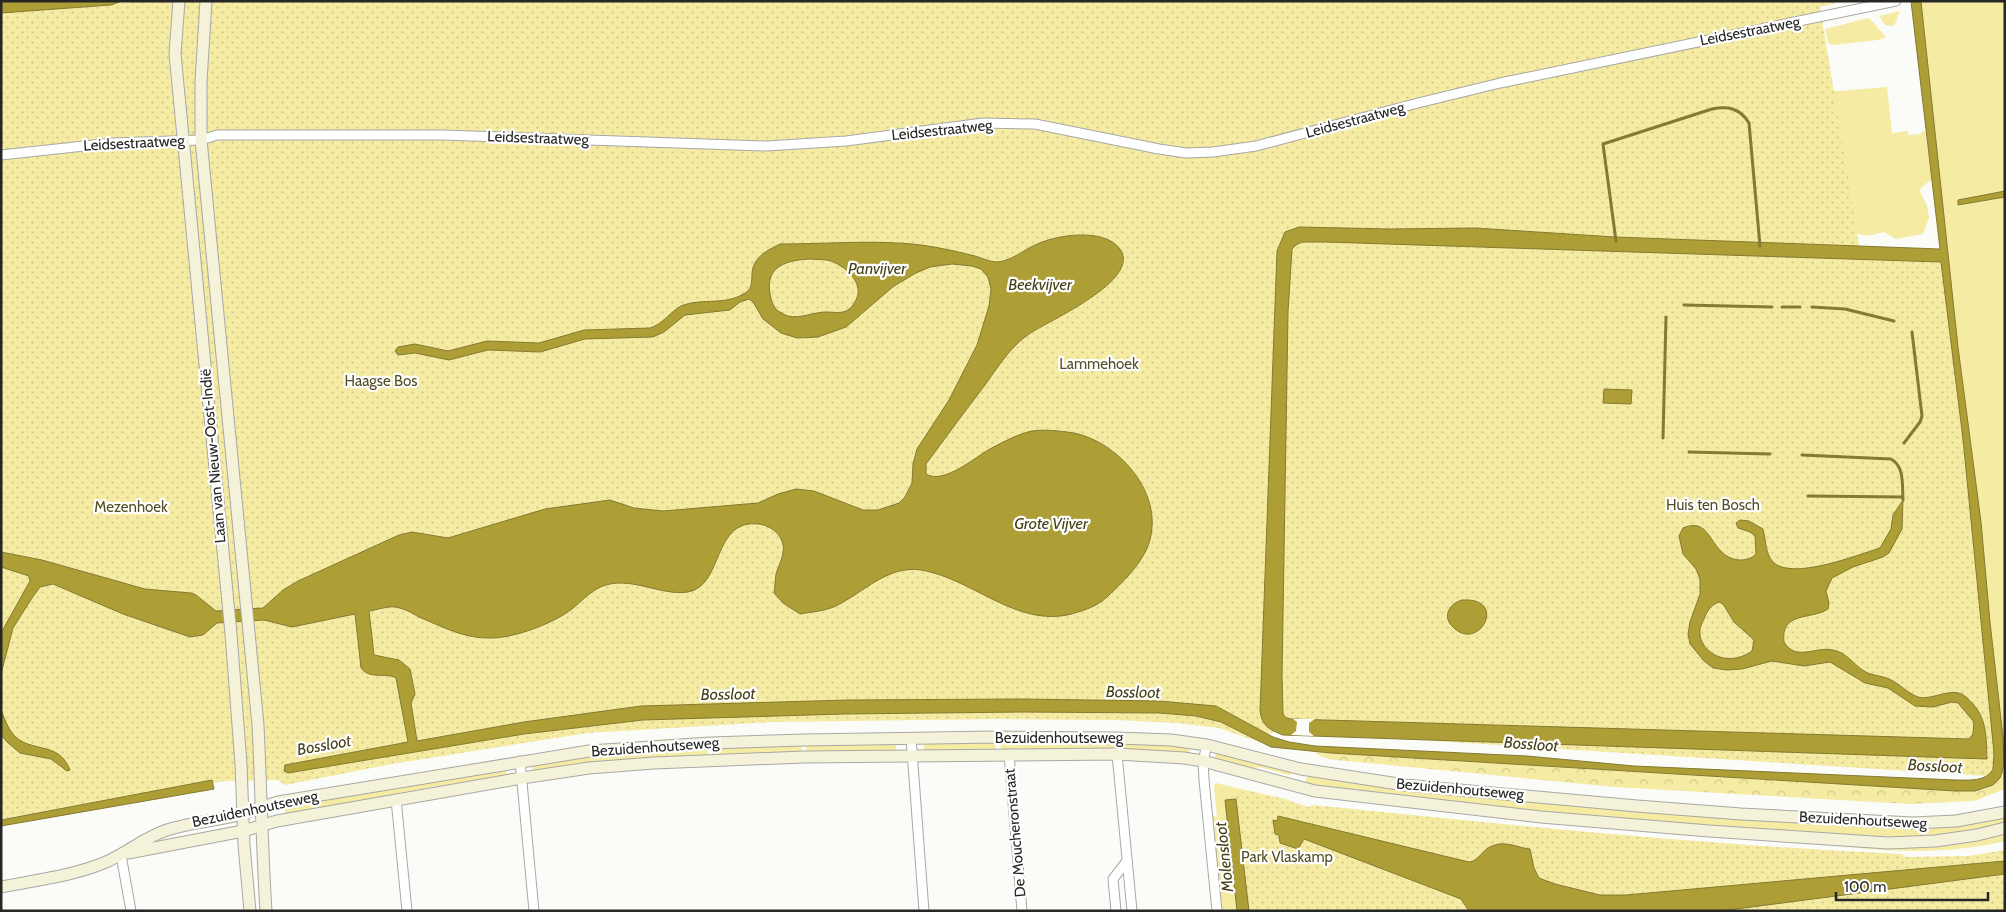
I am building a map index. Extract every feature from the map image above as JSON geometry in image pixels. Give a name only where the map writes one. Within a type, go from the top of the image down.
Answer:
[{"type":"main road","name":"Laan van Nieuw-Oost-Indië","points":[[179,1],[176,19],[175,54],[231,634],[239,732],[243,831],[250,911]]},
{"type":"main road","name":"Laan van Nieuw-Oost-Indië","points":[[206,1],[201,81],[201,140],[258,726],[266,911]]},
{"type":"main road","name":"Bezuidenhoutseweg","points":[[1,887],[85,870],[122,854],[165,831],[184,825],[242,814],[262,806],[520,761],[589,751],[710,743],[911,738],[1117,738],[1171,740],[1207,745],[1301,769],[1405,785],[1637,806],[1741,814],[1913,823],[1956,821],[2005,812]]},
{"type":"main road","name":"Bezuidenhoutseweg","points":[[122,854],[243,831],[277,821],[396,799],[589,768],[710,759],[912,755],[1117,754],[1176,757],[1203,761],[1315,791],[1551,818],[1888,843],[1935,841],[1977,836],[2005,828]]},
{"type":"street","name":"Leidsestraatweg","points":[[1,154],[112,143],[201,140],[217,135],[442,135],[767,146],[846,141],[983,123],[1035,124],[1159,149],[1212,152],[1256,146],[1418,102],[1500,83],[1896,1]]},
{"type":"street","points":[[911,738],[921,910]]},
{"type":"street","points":[[1207,745],[1203,761],[1217,911]]},
{"type":"street","name":"De Moucheronstraat","points":[[1009,754],[1022,911]]},
{"type":"street","points":[[1117,754],[1132,911]]},
{"type":"street","points":[[520,761],[534,911]]},
{"type":"street","points":[[396,799],[407,911]]},
{"type":"street","points":[[122,854],[132,911]]},
{"type":"street","points":[[1116,911],[1113,879],[1127,861]]},
{"type":"green space","name":"Haagse Bos","points":[[147,1],[1843,1],[1820,7],[1861,257],[1949,259],[2005,777],[1275,731],[1256,741],[1219,728],[1177,723],[1117,720],[997,719],[774,722],[587,733],[392,764],[285,785],[278,780],[226,781],[1,819],[1,11]]},
{"type":"green space","points":[[1930,1],[2005,1],[2005,191],[1958,201],[1959,205],[2005,197],[2004,765],[2003,737],[1981,522],[1958,347],[1921,3]]},
{"type":"green space","points":[[1900,11],[1894,26],[1885,25],[1879,16]]},
{"type":"green space","points":[[1869,18],[1886,37],[1878,40],[1832,45],[1828,43],[1825,29]]},
{"type":"green space","points":[[1887,87],[1892,133],[1908,131],[1908,135],[1920,134],[1925,130],[1932,179],[1920,191],[1927,206],[1929,218],[1923,234],[1896,239],[1884,232],[1865,235],[1854,232],[1829,90]]},
{"type":"green space","points":[[995,742],[996,749],[924,751],[924,743]]},
{"type":"green space","points":[[1000,742],[1114,743],[1114,750],[1001,749]]},
{"type":"green space","points":[[896,743],[896,750],[807,752],[806,745]]},
{"type":"green space","points":[[1120,743],[1189,747],[1189,754],[1120,750]]},
{"type":"green space","points":[[801,745],[802,752],[712,755],[712,747]]},
{"type":"green space","points":[[707,747],[708,755],[638,759],[533,771],[532,764],[601,755]]},
{"type":"green space","points":[[1216,752],[1290,771],[1292,774],[1288,775],[1260,767],[1252,768],[1215,759]]},
{"type":"green space","points":[[1315,752],[1955,791],[1981,790],[1986,788],[1996,780],[2005,764],[2005,789],[1974,801],[1910,804],[1615,787],[1334,760],[1322,757]]},
{"type":"green space","points":[[506,769],[507,775],[426,788],[285,815],[285,807]]},
{"type":"green space","points":[[1310,775],[1911,827],[1944,827],[2005,816],[2005,825],[1940,837],[1894,837],[1771,830],[1534,811],[1308,785],[1306,779]]},
{"type":"green space","points":[[1216,783],[1241,789],[1242,794],[1236,799],[1225,800],[1237,911],[1221,911],[1211,815],[1217,817],[1214,786]]},
{"type":"green space","name":"Park Vlaskamp","points":[[1241,789],[1285,799],[1308,807],[1313,805],[1680,840],[1901,854],[1907,857],[1969,856],[2005,850],[2005,911],[1237,911],[1225,800],[1236,799],[1235,794],[1242,794]]},
{"type":"green space","points":[[2005,831],[2005,841],[1982,846],[1934,851],[1885,850],[1813,842],[1896,846]]},
{"type":"water","points":[[1,1],[122,1],[111,5],[1,13]]},
{"type":"water","points":[[1911,1],[1921,1],[1958,347],[1981,522],[2003,737],[2004,765],[2000,778],[1993,785],[1975,791],[1331,753],[1271,747],[1221,722],[1196,716],[1159,713],[844,714],[643,720],[524,734],[288,773],[284,771],[285,765],[408,742],[396,678],[369,674],[361,668],[355,614],[292,627],[264,620],[217,623],[203,635],[190,637],[123,614],[53,584],[40,587],[13,628],[1,674],[1,633],[30,581],[29,576],[1,567],[1,552],[42,560],[145,589],[191,593],[216,611],[263,608],[283,590],[298,581],[399,535],[412,532],[448,538],[545,509],[610,500],[634,508],[663,511],[758,503],[778,494],[796,489],[814,491],[863,510],[878,510],[899,503],[905,497],[912,483],[913,464],[917,449],[949,400],[977,345],[989,306],[991,289],[988,277],[981,269],[972,266],[952,264],[930,267],[916,273],[894,286],[846,327],[818,337],[797,338],[781,333],[763,319],[753,302],[749,299],[740,302],[730,310],[685,315],[664,332],[653,337],[585,339],[540,352],[488,350],[449,360],[415,353],[398,355],[395,351],[398,347],[415,344],[448,351],[487,341],[539,343],[584,330],[650,328],[659,324],[681,306],[689,303],[732,299],[748,291],[751,286],[753,268],[756,261],[765,252],[780,244],[863,242],[912,244],[997,262],[1007,260],[1035,245],[1054,238],[1091,235],[1113,242],[1120,249],[1123,261],[1118,273],[1091,298],[1029,334],[1010,351],[926,464],[926,474],[941,476],[950,473],[1000,444],[1032,431],[1047,430],[1074,433],[1090,438],[1105,446],[1120,457],[1142,485],[1149,501],[1152,518],[1149,544],[1140,561],[1108,596],[1090,608],[1078,612],[1057,616],[1037,615],[1017,610],[941,575],[921,570],[909,570],[887,576],[836,606],[800,614],[783,603],[774,593],[776,574],[783,553],[780,538],[774,530],[764,525],[744,525],[733,531],[725,541],[708,578],[699,587],[688,592],[678,593],[626,583],[606,585],[592,592],[564,614],[522,633],[491,638],[472,637],[454,632],[395,607],[369,611],[374,655],[399,660],[410,669],[415,694],[411,703],[417,741],[524,722],[641,706],[848,700],[1021,699],[1159,701],[1216,706],[1273,737],[1289,742],[1315,746],[1527,756],[1634,766],[1955,780],[1982,778],[1993,769],[1994,753],[1963,439],[1941,262],[1325,242],[1302,242],[1296,245],[1292,249],[1288,312],[1283,714],[1286,718],[1291,719],[1969,739],[1973,734],[1974,722],[1958,703],[1952,702],[1933,707],[1915,706],[1888,688],[1865,683],[1830,662],[1804,666],[1772,661],[1742,669],[1727,670],[1713,668],[1704,661],[1690,644],[1688,634],[1690,622],[1700,594],[1700,579],[1696,569],[1683,554],[1679,536],[1683,528],[1700,527],[1722,552],[1729,557],[1744,560],[1756,554],[1755,536],[1738,528],[1736,523],[1740,520],[1749,521],[1763,529],[1767,551],[1773,562],[1782,567],[1794,569],[1809,568],[1841,561],[1880,548],[1891,529],[1893,515],[1903,500],[1902,529],[1889,553],[1883,557],[1853,567],[1832,578],[1826,591],[1829,603],[1828,609],[1792,621],[1787,625],[1784,632],[1784,642],[1789,648],[1800,652],[1827,649],[1838,651],[1864,671],[1893,681],[1918,697],[1924,698],[1955,692],[1961,694],[1973,704],[1982,718],[1987,759],[1283,735],[1267,727],[1260,711],[1277,251],[1285,232],[1299,227],[1475,228],[1615,237],[1940,249]],"holes":[[[811,259],[829,260],[836,263],[854,278],[858,294],[850,309],[843,312],[821,312],[793,317],[785,315],[776,309],[771,298],[769,284],[775,270],[787,263]],[[1719,602],[1723,604],[1734,622],[1754,640],[1752,651],[1741,657],[1723,658],[1717,656],[1711,653],[1703,643],[1700,628],[1706,613]]]},
{"type":"water","points":[[2005,191],[2005,197],[1958,205],[1958,200]]},
{"type":"water","points":[[1604,389],[1632,390],[1631,404],[1603,403]]},
{"type":"water","points":[[1462,600],[1476,601],[1484,607],[1487,615],[1485,623],[1479,630],[1471,634],[1462,633],[1449,622],[1449,610],[1454,604]]},
{"type":"water","points":[[1,710],[15,736],[23,742],[50,750],[61,756],[70,770],[67,771],[51,759],[20,753],[8,743],[1,735]]},
{"type":"water","points":[[212,780],[214,789],[1,826],[1,820]]},
{"type":"water","points":[[1236,799],[1249,911],[1237,911],[1225,800]]},
{"type":"water","points":[[1278,816],[1469,862],[1476,859],[1487,849],[1499,844],[1530,849],[1534,868],[1539,878],[1600,895],[1626,895],[2005,861],[2005,874],[1721,911],[1469,911],[1461,899],[1304,839],[1298,849],[1280,843],[1279,835],[1275,834],[1273,820],[1277,821]]},
{"type":"pier","points":[[1293,719],[1315,719],[1309,723],[1309,732],[1314,736],[1291,735],[1296,731],[1297,722]]},
{"type":"waterway","points":[[1616,241],[1603,144],[1712,109],[1728,108],[1738,111],[1749,123],[1760,246]]},
{"type":"waterway","points":[[1684,305],[1772,307]]},
{"type":"waterway","points":[[1782,307],[1800,307]]},
{"type":"waterway","points":[[1812,307],[1845,309],[1894,321]]},
{"type":"waterway","points":[[1663,438],[1666,317]]},
{"type":"waterway","points":[[1904,443],[1920,422],[1922,416],[1912,332]]},
{"type":"waterway","points":[[1689,452],[1770,454]]},
{"type":"waterway","points":[[1802,455],[1891,459],[1901,472],[1903,500]]},
{"type":"waterway","points":[[1808,496],[1902,497]]},
{"type":"water label","name":"Panvijver","points":[[877,268]]},
{"type":"water label","name":"Beekvijver","points":[[1040,284]]},
{"type":"water label","name":"Grote Vijver","points":[[1051,523]]},
{"type":"water label","name":"Bossloot","points":[[1133,692]]},
{"type":"water label","name":"Bossloot","points":[[728,694]]},
{"type":"water label","name":"Bossloot","points":[[1531,744]]},
{"type":"water label","name":"Bossloot","points":[[324,745]]},
{"type":"water label","name":"Bossloot","points":[[1935,766]]},
{"type":"water label","name":"Molensloot","points":[[1224,857]]},
{"type":"park label","name":"Lammehoek","points":[[1099,364]]},
{"type":"park label","name":"Huis ten Bosch","points":[[1713,505]]},
{"type":"park label","name":"Mezenhoek","points":[[131,507]]}]
